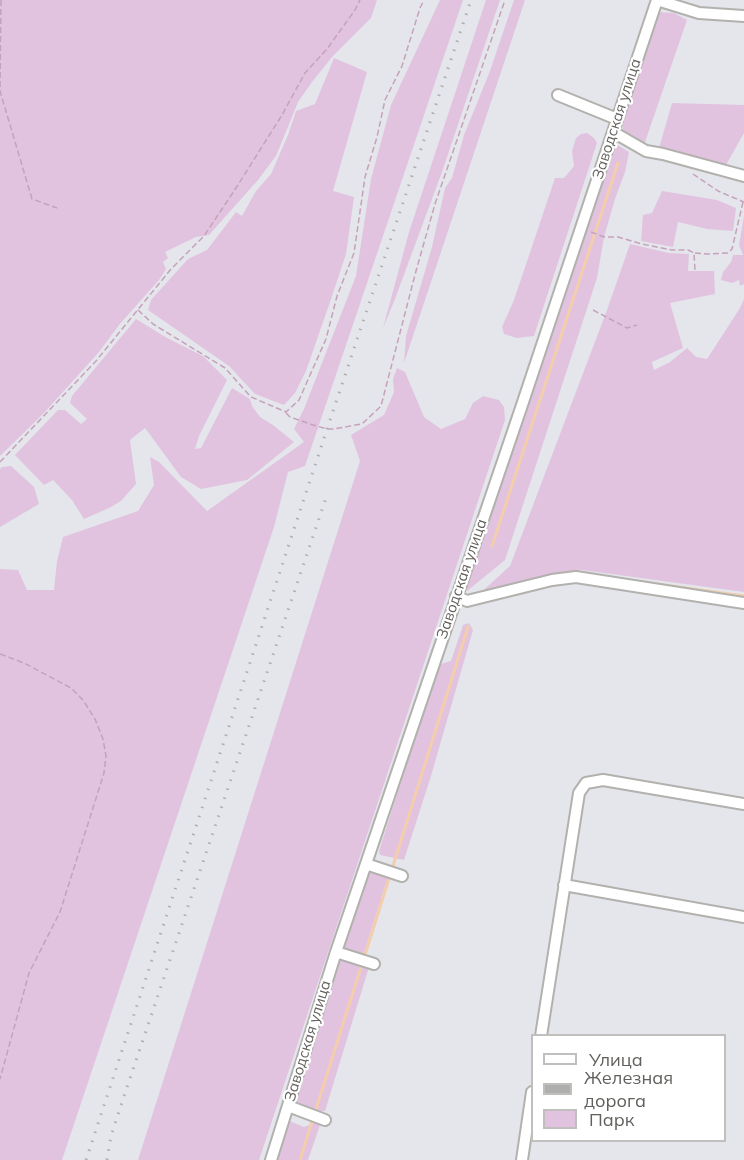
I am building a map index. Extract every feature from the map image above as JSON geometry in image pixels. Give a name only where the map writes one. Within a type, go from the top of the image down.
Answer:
[{"type":"street","points":[[657,0],[699,13],[744,16]]},
{"type":"street","name":"Заводская улица","points":[[271,1160],[336,951],[657,0]]},
{"type":"street","points":[[558,95],[617,119]]},
{"type":"street","points":[[613,132],[646,151],[663,153],[744,176]]},
{"type":"street","points":[[456,596],[467,601],[552,580],[576,577],[744,603]]},
{"type":"street","points":[[473,600],[483,609]]},
{"type":"street","points":[[541,1034],[579,793],[586,783],[603,780],[744,804]]},
{"type":"street","points":[[366,864],[402,876]]},
{"type":"street","points":[[564,885],[744,917]]},
{"type":"street","points":[[336,951],[374,964]]},
{"type":"street","points":[[522,1160],[531,1099]]},
{"type":"street","points":[[288,1106],[325,1120]]},
{"type":"path","points":[[1,0],[0,92],[32,199],[57,208]]},
{"type":"path","points":[[0,462],[96,361],[171,269],[204,236],[282,115],[305,73],[327,49],[356,10],[360,0]]},
{"type":"path","points":[[286,412],[299,400],[326,339],[337,296],[354,253],[365,177],[378,137],[385,100],[402,66],[424,0]]},
{"type":"path","points":[[138,310],[153,324],[225,368],[251,397],[286,412],[290,417],[327,429],[362,424],[381,406],[435,204],[505,0]]},
{"type":"path","points":[[580,229],[604,237],[618,237],[672,250],[708,254],[728,253],[732,249],[744,202],[718,191],[691,173]]},
{"type":"path","points":[[694,253],[695,271]]},
{"type":"path","points":[[593,310],[627,328],[638,325]]},
{"type":"path","points":[[0,654],[24,663],[71,688],[83,700],[95,719],[106,756],[104,773],[60,912],[29,973],[0,1079]]},
{"type":"green space","points":[[0,0],[377,0],[371,18],[333,56],[298,102],[276,156],[258,180],[209,235],[196,237],[165,252],[168,258],[163,262],[166,269],[159,280],[44,413],[0,456]]},
{"type":"green space","points":[[440,0],[463,0],[305,466],[288,472],[274,527],[62,1160],[0,1160],[0,569],[18,570],[27,590],[54,590],[57,561],[63,537],[138,511],[154,485],[150,457],[159,462],[207,511],[304,442],[294,429],[356,276],[371,179],[391,105]]},
{"type":"green space","points":[[486,0],[500,0],[442,172],[383,328],[409,232]]},
{"type":"green space","points":[[514,0],[525,0],[404,363],[406,336],[432,247],[445,188],[452,178],[464,135],[490,71]]},
{"type":"green space","points":[[657,12],[674,13],[687,20],[644,145],[623,132],[622,123]]},
{"type":"green space","points":[[334,58],[367,72],[333,191],[354,197],[346,254],[306,371],[295,393],[284,405],[255,394],[229,366],[148,310],[151,300],[188,259],[207,250],[236,212],[242,216],[256,191],[271,174],[296,111],[315,104]]},
{"type":"green space","points":[[672,103],[744,105],[744,133],[726,165],[659,148]]},
{"type":"green space","points":[[587,133],[597,143],[534,336],[517,338],[504,334],[502,327],[514,300],[555,178],[564,178],[574,166],[572,151],[576,138]]},
{"type":"green space","points":[[614,143],[629,152],[625,172],[604,237],[597,278],[505,560],[467,591],[465,587]]},
{"type":"green space","points":[[662,191],[717,200],[736,208],[733,231],[707,229],[678,222],[673,247],[641,241],[643,215],[652,213]]},
{"type":"green space","points":[[744,216],[744,284],[740,286],[739,280],[732,283],[721,280],[733,255],[743,255],[739,245]]},
{"type":"green space","points":[[630,244],[669,253],[689,254],[688,271],[714,271],[715,294],[670,303],[683,348],[652,362],[654,370],[670,362],[687,348],[696,357],[707,359],[744,299],[744,592],[582,570],[550,575],[477,596],[510,566]]},
{"type":"green space","points":[[136,319],[203,356],[227,380],[199,436],[195,449],[201,448],[232,388],[250,399],[260,417],[294,442],[247,480],[201,489],[181,477],[145,428],[130,440],[136,484],[121,501],[84,519],[72,500],[53,480],[44,485],[15,455],[58,410],[65,410],[81,424],[87,419],[70,403],[72,396]]},
{"type":"green space","points":[[397,368],[405,372],[424,417],[441,429],[465,419],[473,403],[483,396],[499,400],[504,407],[505,420],[259,1160],[138,1160],[360,461],[351,435],[384,415],[394,392],[393,379]]},
{"type":"green space","points":[[11,466],[34,487],[39,504],[0,527],[0,469]]},
{"type":"green space","points":[[469,623],[473,630],[404,860],[380,855],[379,851],[438,665],[451,661],[463,625]]},
{"type":"green space","points":[[374,871],[388,877],[363,956],[341,948],[370,872]]},
{"type":"green space","points":[[342,957],[369,967],[325,1111],[308,1111],[295,1104],[297,1094],[338,960]]},
{"type":"green space","points":[[287,1120],[304,1127],[317,1122],[320,1125],[308,1160],[274,1160]]},
{"type":"waterway","points":[[492,546],[618,163]]},
{"type":"waterway","points":[[577,573],[744,596]]},
{"type":"waterway","points":[[392,869],[468,627]]},
{"type":"waterway","points":[[364,958],[390,875]]},
{"type":"waterway","points":[[315,1112],[362,964]]},
{"type":"waterway","points":[[300,1160],[313,1118]]},
{"type":"railway","points":[[86,1160],[471,0]]},
{"type":"railway","points":[[107,1160],[111,1136],[123,1099],[327,495]]}]
